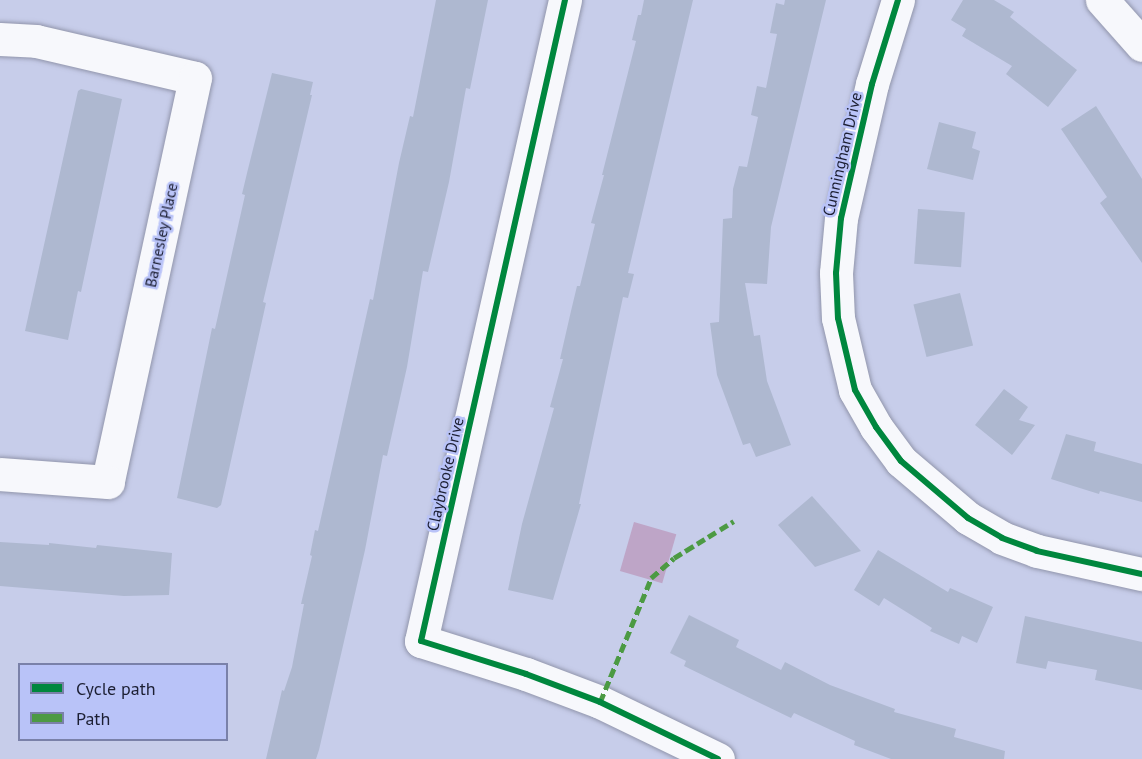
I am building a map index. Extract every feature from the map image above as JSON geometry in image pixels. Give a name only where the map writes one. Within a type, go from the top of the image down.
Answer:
[{"type":"street","name":"Claybrooke Drive","points":[[565,0],[421,641],[526,674],[600,702],[718,759]]},
{"type":"street","name":"Cunningham Drive","points":[[898,0],[872,84],[841,218],[836,273],[837,318],[855,390],[876,427],[901,461],[968,518],[1002,538],[1037,551],[1142,574]]},
{"type":"street","points":[[1102,0],[1142,45]]},
{"type":"street","name":"Barnesley Place","points":[[0,39],[36,41],[195,78],[108,482],[0,474]]},
{"type":"shaded area","points":[[634,522],[676,534],[662,583],[620,571]]},
{"type":"building","points":[[436,0],[488,0],[470,89],[466,88],[449,182],[428,272],[423,271],[407,367],[387,456],[383,455],[365,550],[319,750],[316,759],[266,759],[282,690],[284,691],[292,667],[315,530],[318,531],[370,299],[373,300],[399,163],[410,116],[413,117]]},
{"type":"building","points":[[644,0],[693,0],[628,273],[634,274],[628,298],[623,297],[579,504],[581,504],[553,600],[508,590],[522,524],[554,408],[550,407],[563,359],[560,359],[577,286],[580,286],[595,224],[591,223],[636,41],[632,40]]},
{"type":"building","points":[[785,0],[826,0],[771,227],[767,284],[745,283],[754,336],[760,335],[767,381],[791,445],[756,457],[750,443],[743,445],[717,375],[710,323],[719,322],[723,219],[732,218],[733,189],[739,166],[747,167],[758,117],[751,115],[757,86],[766,88],[777,34],[770,33],[776,3],[784,5]]},
{"type":"building","points":[[963,0],[994,0],[1014,12],[1010,17],[1077,70],[1048,107],[1006,74],[1012,66],[962,36],[966,29],[951,20]]},
{"type":"building","points":[[272,73],[313,82],[310,95],[312,95],[263,302],[266,303],[224,492],[221,505],[217,508],[177,498],[212,328],[215,329],[245,195],[242,194]]},
{"type":"building","points":[[81,89],[122,99],[81,292],[78,291],[68,340],[25,331],[78,91]]},
{"type":"building","points":[[1096,106],[1142,179],[1142,263],[1100,203],[1107,197],[1061,129]]},
{"type":"building","points":[[939,122],[976,132],[972,148],[980,151],[973,180],[927,169]]},
{"type":"building","points":[[918,209],[965,212],[961,267],[914,264]]},
{"type":"building","points":[[960,293],[973,345],[926,357],[913,305]]},
{"type":"building","points":[[1004,389],[1028,407],[1019,420],[1035,425],[1012,455],[975,425]]},
{"type":"building","points":[[1066,434],[1096,442],[1094,451],[1142,464],[1142,502],[1100,491],[1099,494],[1051,479]]},
{"type":"building","points":[[812,496],[861,551],[815,567],[778,525]]},
{"type":"building","points":[[0,542],[49,545],[49,543],[96,548],[97,545],[172,553],[169,595],[124,596],[0,586]]},
{"type":"building","points":[[878,550],[948,592],[950,588],[993,607],[977,643],[962,636],[959,644],[930,631],[932,628],[884,598],[879,606],[854,590]]},
{"type":"building","points":[[689,615],[739,640],[736,647],[781,670],[785,662],[830,685],[895,709],[894,712],[956,729],[954,737],[1005,751],[1004,759],[891,759],[854,745],[855,741],[794,713],[791,718],[684,666],[686,661],[670,653]]},
{"type":"building","points":[[1025,616],[1142,642],[1142,690],[1095,680],[1097,670],[1048,661],[1046,669],[1016,663]]},
{"type":"marked path","points":[[600,702],[651,578],[674,558],[734,521]]},
{"type":"cycle path","points":[[565,0],[421,641],[526,674],[600,702],[718,759]]},
{"type":"cycle path","points":[[898,0],[872,84],[841,218],[836,273],[838,318],[855,390],[876,427],[901,461],[968,518],[1002,538],[1037,551],[1142,574]]}]
